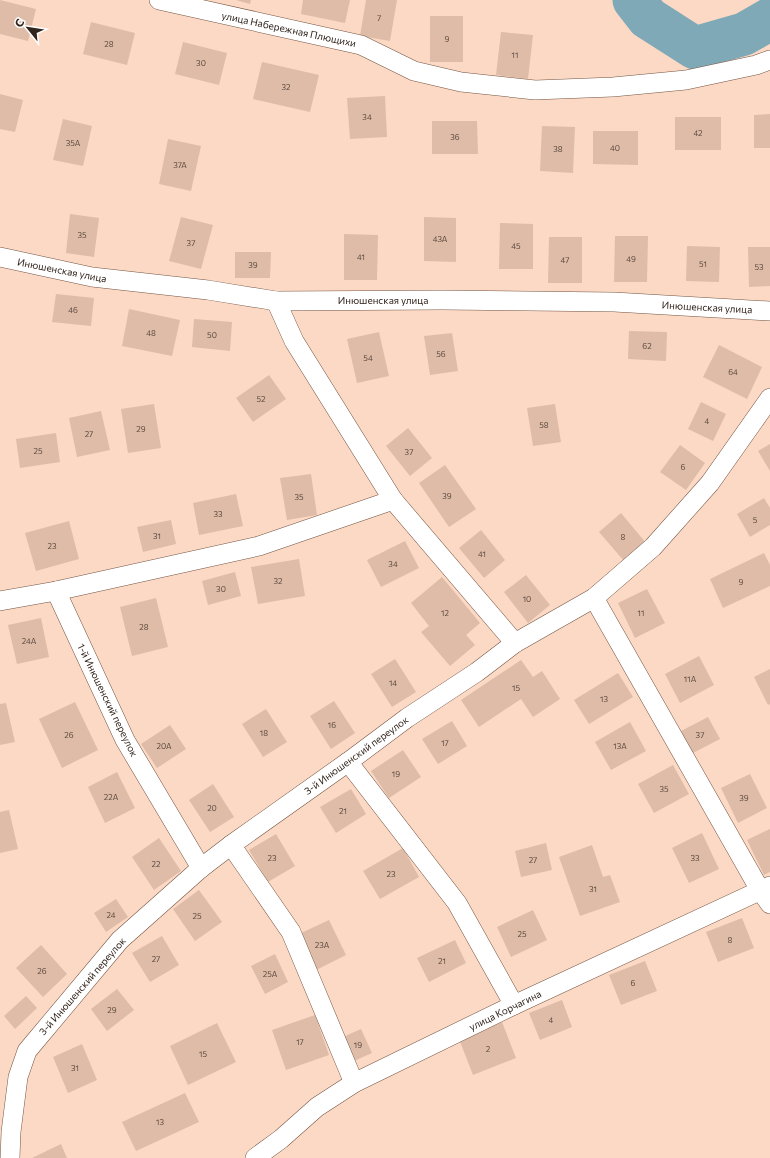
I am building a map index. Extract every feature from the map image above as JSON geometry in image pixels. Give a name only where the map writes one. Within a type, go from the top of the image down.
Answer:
[{"type":"street","name":"улица Набережная Плющихи","points":[[159,0],[361,45],[414,71],[462,82],[535,90],[614,87],[686,80],[756,65],[770,60]]},
{"type":"street","name":"Инюшенская улица","points":[[0,257],[92,277],[208,290],[276,301],[450,300],[614,302],[770,311]]},
{"type":"street","points":[[276,301],[294,341],[393,500],[516,643]]},
{"type":"street","name":"3-й Инюшенский переулок","points":[[10,1158],[11,1132],[18,1077],[27,1051],[120,940],[201,868],[231,844],[348,762],[407,718],[477,672],[516,643],[594,598],[653,547],[710,483],[770,398]]},
{"type":"street","points":[[0,601],[56,591],[259,546],[393,500]]},
{"type":"street","name":"1-й Инюшенский переулок","points":[[56,591],[126,740],[201,868]]},
{"type":"street","points":[[594,598],[767,894]]},
{"type":"street","points":[[348,762],[457,902],[514,1005]]},
{"type":"street","points":[[231,844],[291,932],[354,1083]]},
{"type":"street","name":"улица Корчагина","points":[[255,1158],[281,1139],[317,1107],[354,1083],[514,1005],[767,894]]},
{"type":"building","points":[[0,0],[36,9],[28,41],[0,34]]},
{"type":"building","points":[[236,0],[251,0],[250,4]]},
{"type":"building","points":[[303,0],[350,0],[345,23],[301,14]]},
{"type":"building","points":[[366,0],[397,0],[390,41],[360,36]]},
{"type":"building","points":[[430,16],[463,16],[463,62],[430,62]]},
{"type":"building","points":[[91,22],[135,33],[127,65],[83,54]]},
{"type":"building","points":[[501,32],[533,35],[528,79],[496,75]]},
{"type":"building","points":[[183,42],[227,53],[219,85],[175,74]]},
{"type":"building","points":[[262,62],[319,75],[310,112],[253,99]]},
{"type":"building","points":[[0,94],[23,100],[15,132],[0,129]]},
{"type":"building","points":[[385,96],[387,137],[350,139],[347,98]]},
{"type":"building","points":[[770,114],[770,148],[754,148],[754,115]]},
{"type":"building","points":[[675,117],[721,117],[721,150],[675,150]]},
{"type":"building","points":[[63,119],[92,126],[83,166],[53,160]]},
{"type":"building","points":[[432,121],[477,121],[478,154],[432,154]]},
{"type":"building","points":[[542,126],[575,127],[573,173],[540,171]]},
{"type":"building","points":[[593,131],[638,131],[638,165],[593,164]]},
{"type":"building","points":[[168,139],[201,146],[191,191],[159,184]]},
{"type":"building","points":[[70,214],[99,218],[94,257],[66,253]]},
{"type":"building","points":[[181,217],[213,225],[201,269],[169,261]]},
{"type":"building","points":[[424,217],[456,218],[456,262],[424,261]]},
{"type":"building","points":[[500,223],[533,224],[533,269],[499,269]]},
{"type":"building","points":[[344,234],[378,235],[377,280],[344,280]]},
{"type":"building","points":[[615,236],[648,236],[647,282],[614,282]]},
{"type":"building","points":[[549,237],[582,237],[582,283],[548,283]]},
{"type":"building","points":[[687,246],[720,247],[719,282],[686,281]]},
{"type":"building","points":[[748,247],[770,247],[770,286],[749,287]]},
{"type":"building","points":[[235,252],[271,252],[270,278],[235,278]]},
{"type":"building","points":[[56,294],[94,298],[91,326],[52,322]]},
{"type":"building","points":[[129,309],[180,320],[172,356],[122,346]]},
{"type":"building","points":[[194,319],[232,322],[230,351],[192,347]]},
{"type":"building","points":[[629,331],[667,332],[666,361],[628,359]]},
{"type":"building","points":[[379,332],[389,376],[357,383],[347,339]]},
{"type":"building","points":[[452,333],[458,371],[430,375],[424,336]]},
{"type":"building","points":[[719,345],[762,367],[747,399],[703,377]]},
{"type":"building","points":[[269,375],[286,399],[253,422],[236,398]]},
{"type":"building","points":[[701,402],[726,414],[713,441],[688,429]]},
{"type":"building","points":[[154,404],[161,448],[128,453],[121,409]]},
{"type":"building","points":[[555,404],[561,442],[533,446],[527,408]]},
{"type":"building","points":[[101,411],[110,450],[77,457],[69,418]]},
{"type":"building","points":[[408,428],[432,458],[410,476],[386,446]]},
{"type":"building","points":[[56,433],[60,462],[20,468],[16,439]]},
{"type":"building","points":[[770,444],[770,471],[758,451]]},
{"type":"building","points":[[680,445],[705,463],[686,490],[660,472]]},
{"type":"building","points":[[445,465],[476,509],[449,527],[419,483]]},
{"type":"building","points":[[311,474],[317,515],[287,520],[280,478]]},
{"type":"building","points":[[236,494],[243,526],[199,535],[193,503]]},
{"type":"building","points":[[764,498],[770,508],[770,525],[750,537],[737,514]]},
{"type":"building","points":[[621,513],[646,543],[624,561],[599,532]]},
{"type":"building","points":[[171,520],[176,544],[143,552],[137,527]]},
{"type":"building","points":[[69,521],[79,559],[36,571],[25,533]]},
{"type":"building","points":[[481,530],[505,560],[484,578],[459,548]]},
{"type":"building","points":[[405,541],[419,568],[381,587],[367,560]]},
{"type":"building","points":[[764,553],[770,565],[770,586],[723,608],[710,579]]},
{"type":"building","points":[[299,559],[305,596],[258,604],[251,567]]},
{"type":"building","points":[[235,572],[241,596],[208,605],[202,581]]},
{"type":"building","points":[[526,575],[550,605],[528,623],[504,592]]},
{"type":"building","points":[[442,577],[480,623],[466,635],[475,645],[450,666],[421,632],[429,626],[411,603]]},
{"type":"building","points":[[647,589],[665,623],[635,638],[618,603]]},
{"type":"building","points":[[156,598],[168,647],[132,656],[120,607]]},
{"type":"building","points":[[41,618],[49,657],[17,664],[8,625]]},
{"type":"building","points":[[699,656],[714,685],[680,703],[665,674]]},
{"type":"building","points":[[395,659],[416,692],[392,707],[371,674]]},
{"type":"building","points":[[521,660],[533,677],[542,671],[560,699],[533,717],[521,699],[479,727],[461,700]]},
{"type":"building","points":[[770,669],[770,704],[768,705],[754,677]]},
{"type":"building","points":[[618,673],[633,697],[589,724],[574,700]]},
{"type":"building","points":[[334,701],[355,733],[331,749],[310,716]]},
{"type":"building","points":[[75,702],[98,750],[62,768],[39,719]]},
{"type":"building","points":[[6,703],[15,742],[0,745],[0,704]]},
{"type":"building","points":[[266,709],[287,742],[263,757],[242,724]]},
{"type":"building","points":[[708,717],[720,739],[693,753],[681,731]]},
{"type":"building","points":[[452,721],[467,746],[438,764],[422,739]]},
{"type":"building","points":[[630,722],[646,751],[611,770],[595,742]]},
{"type":"building","points":[[170,725],[186,749],[157,768],[141,744]]},
{"type":"building","points":[[403,750],[421,777],[389,798],[371,771]]},
{"type":"building","points":[[673,765],[689,794],[654,813],[638,784]]},
{"type":"building","points":[[117,772],[135,808],[105,823],[88,787]]},
{"type":"building","points":[[750,774],[767,808],[738,823],[721,788]]},
{"type":"building","points":[[213,784],[234,817],[210,832],[189,800]]},
{"type":"building","points":[[351,789],[366,814],[336,833],[320,807]]},
{"type":"building","points":[[9,810],[18,849],[0,853],[0,812]]},
{"type":"building","points":[[770,829],[770,872],[764,875],[747,840]]},
{"type":"building","points":[[702,833],[719,869],[689,883],[672,848]]},
{"type":"building","points":[[276,834],[295,866],[268,882],[249,850]]},
{"type":"building","points":[[159,838],[181,871],[154,890],[132,857]]},
{"type":"building","points":[[546,843],[552,870],[521,877],[515,851]]},
{"type":"building","points":[[592,845],[603,877],[610,875],[620,902],[580,916],[559,857]]},
{"type":"building","points":[[403,848],[419,877],[380,899],[363,871]]},
{"type":"building","points":[[199,890],[222,922],[195,941],[173,909]]},
{"type":"building","points":[[116,899],[128,917],[106,932],[94,913]]},
{"type":"building","points":[[533,910],[547,940],[511,957],[497,927]]},
{"type":"building","points":[[742,918],[754,948],[718,962],[706,932]]},
{"type":"building","points":[[329,920],[346,955],[316,970],[299,934]]},
{"type":"building","points":[[162,936],[179,965],[150,982],[132,953]]},
{"type":"building","points":[[455,940],[466,963],[429,982],[417,958]]},
{"type":"building","points":[[41,945],[67,974],[43,997],[16,968]]},
{"type":"building","points":[[275,954],[288,982],[265,994],[251,966]]},
{"type":"building","points":[[645,961],[657,991],[621,1005],[609,975]]},
{"type":"building","points":[[117,989],[134,1010],[107,1031],[91,1009]]},
{"type":"building","points":[[26,996],[37,1008],[15,1029],[4,1016]]},
{"type":"building","points":[[562,1000],[572,1027],[540,1040],[529,1013]]},
{"type":"building","points":[[315,1015],[329,1055],[286,1070],[272,1030]]},
{"type":"building","points":[[502,1022],[516,1058],[473,1075],[459,1039]]},
{"type":"building","points":[[217,1023],[236,1062],[188,1085],[170,1046]]},
{"type":"building","points":[[361,1029],[372,1053],[354,1061],[343,1037]]},
{"type":"building","points":[[82,1044],[97,1080],[68,1093],[53,1057]]},
{"type":"building","points":[[185,1093],[199,1122],[136,1151],[122,1122]]},
{"type":"building","points":[[61,1144],[67,1158],[32,1158]]},
{"type":"waterway","points":[[634,0],[648,18],[695,48],[744,34],[770,19]]}]
